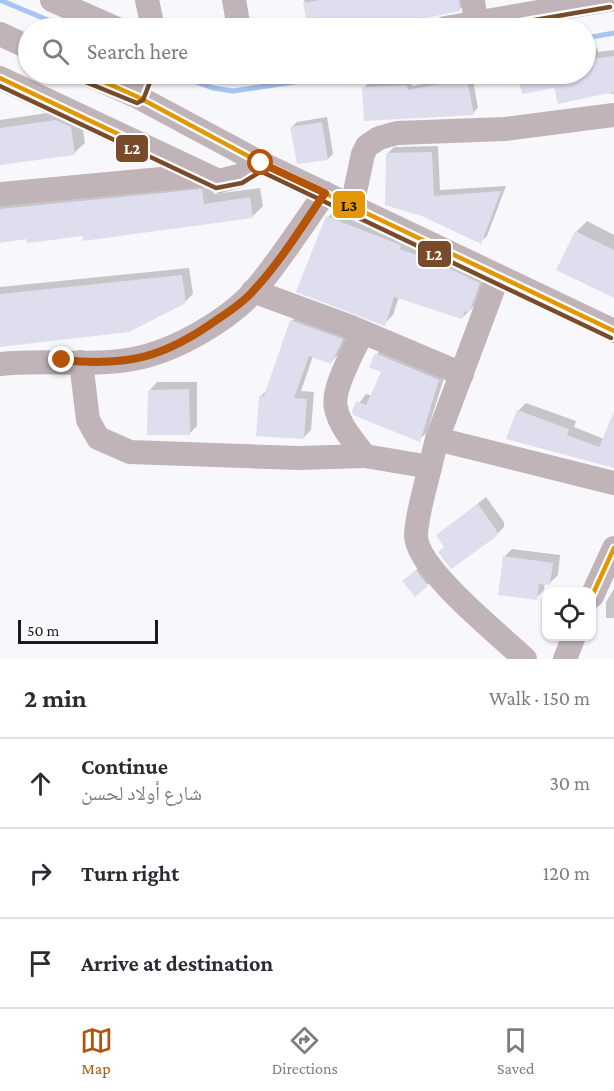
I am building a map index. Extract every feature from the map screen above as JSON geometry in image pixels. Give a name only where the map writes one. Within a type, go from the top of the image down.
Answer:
[{"type":"street","points":[[52,0],[92,18]]},
{"type":"street","points":[[147,0],[151,18]]},
{"type":"street","points":[[234,0],[237,18]]},
{"type":"street","points":[[475,11],[609,0]]},
{"type":"street","points":[[0,34],[18,42]]},
{"type":"street","points":[[0,78],[219,181],[228,180],[261,163]]},
{"type":"street","points":[[109,84],[136,96],[261,163],[614,331]]},
{"type":"street","points":[[136,96],[141,84]]},
{"type":"street","points":[[352,206],[363,154],[367,146],[379,138],[397,133],[505,129],[614,115]]},
{"type":"street","points":[[0,194],[204,175]]},
{"type":"street","points":[[0,364],[31,360],[81,362],[132,359],[169,350],[189,339],[254,291],[325,193]]},
{"type":"street","points":[[498,276],[437,439],[416,537],[424,560],[525,659]]},
{"type":"street","points":[[254,291],[462,374]]},
{"type":"street","points":[[362,333],[337,389],[335,406],[339,418],[365,456]]},
{"type":"street","points":[[81,362],[88,420],[98,438],[130,452],[298,459],[365,456],[430,467]]},
{"type":"street","points":[[437,439],[614,483]]},
{"type":"street","points":[[595,587],[614,548]]},
{"type":"street","points":[[565,659],[572,641]]},
{"type":"building","points":[[320,0],[459,0],[460,11],[425,18],[306,18],[303,3]]},
{"type":"building","points":[[614,56],[614,92],[558,104],[554,88],[522,94],[520,84],[596,84],[596,58]]},
{"type":"building","points":[[440,84],[468,84],[474,115],[364,121],[362,87],[407,85],[408,90]]},
{"type":"building","points":[[56,120],[71,127],[75,155],[0,165],[0,128]]},
{"type":"building","points":[[322,122],[328,160],[297,164],[290,127]]},
{"type":"building","points":[[432,152],[434,196],[501,191],[481,244],[422,216],[385,205],[386,153]]},
{"type":"building","points":[[202,189],[204,204],[250,197],[253,218],[83,241],[83,236],[27,243],[26,239],[0,243],[0,209]]},
{"type":"building","points":[[326,216],[401,245],[400,249],[434,261],[480,283],[469,313],[465,311],[462,319],[394,297],[385,326],[296,292]]},
{"type":"building","points":[[575,231],[614,250],[614,298],[556,270]]},
{"type":"building","points":[[182,275],[186,303],[129,332],[0,347],[0,294]]},
{"type":"building","points":[[290,320],[343,339],[331,364],[309,356],[294,398],[307,399],[304,439],[256,436],[259,396],[264,396]]},
{"type":"building","points":[[375,353],[439,380],[420,442],[353,415],[352,411],[356,401],[366,405],[381,372],[369,367]]},
{"type":"building","points":[[189,389],[190,435],[147,435],[148,390]]},
{"type":"building","points":[[517,410],[569,429],[567,435],[599,447],[614,411],[614,468],[506,439]]},
{"type":"building","points":[[478,504],[497,531],[497,536],[451,569],[438,552],[444,547],[436,535]]},
{"type":"building","points":[[503,556],[553,563],[550,585],[539,584],[537,600],[498,595]]},
{"type":"building","points":[[416,570],[428,586],[415,597],[402,581]]},
{"type":"waterway","points":[[0,0],[43,18]]},
{"type":"waterway","points":[[596,36],[614,33]]},
{"type":"waterway","points":[[202,84],[233,91],[280,84]]},
{"type":"transit line","name":"L2","points":[[546,18],[610,7]]},
{"type":"transit line","name":"L3","points":[[0,78],[133,141]]},
{"type":"transit line","name":"L2","points":[[90,84],[137,103],[143,100],[149,84]]},
{"type":"transit line","name":"L3","points":[[109,84],[136,96],[261,163],[614,331]]},
{"type":"transit line","name":"L2","points":[[0,86],[216,188],[242,183],[265,169]]},
{"type":"transit line","name":"L2","points":[[258,170],[611,338]]},
{"type":"transit line","name":"L3","points":[[596,587],[614,548]]},
{"type":"route","points":[[62,360],[102,362],[132,359],[169,350],[189,339],[254,291],[325,193],[261,163]]}]
